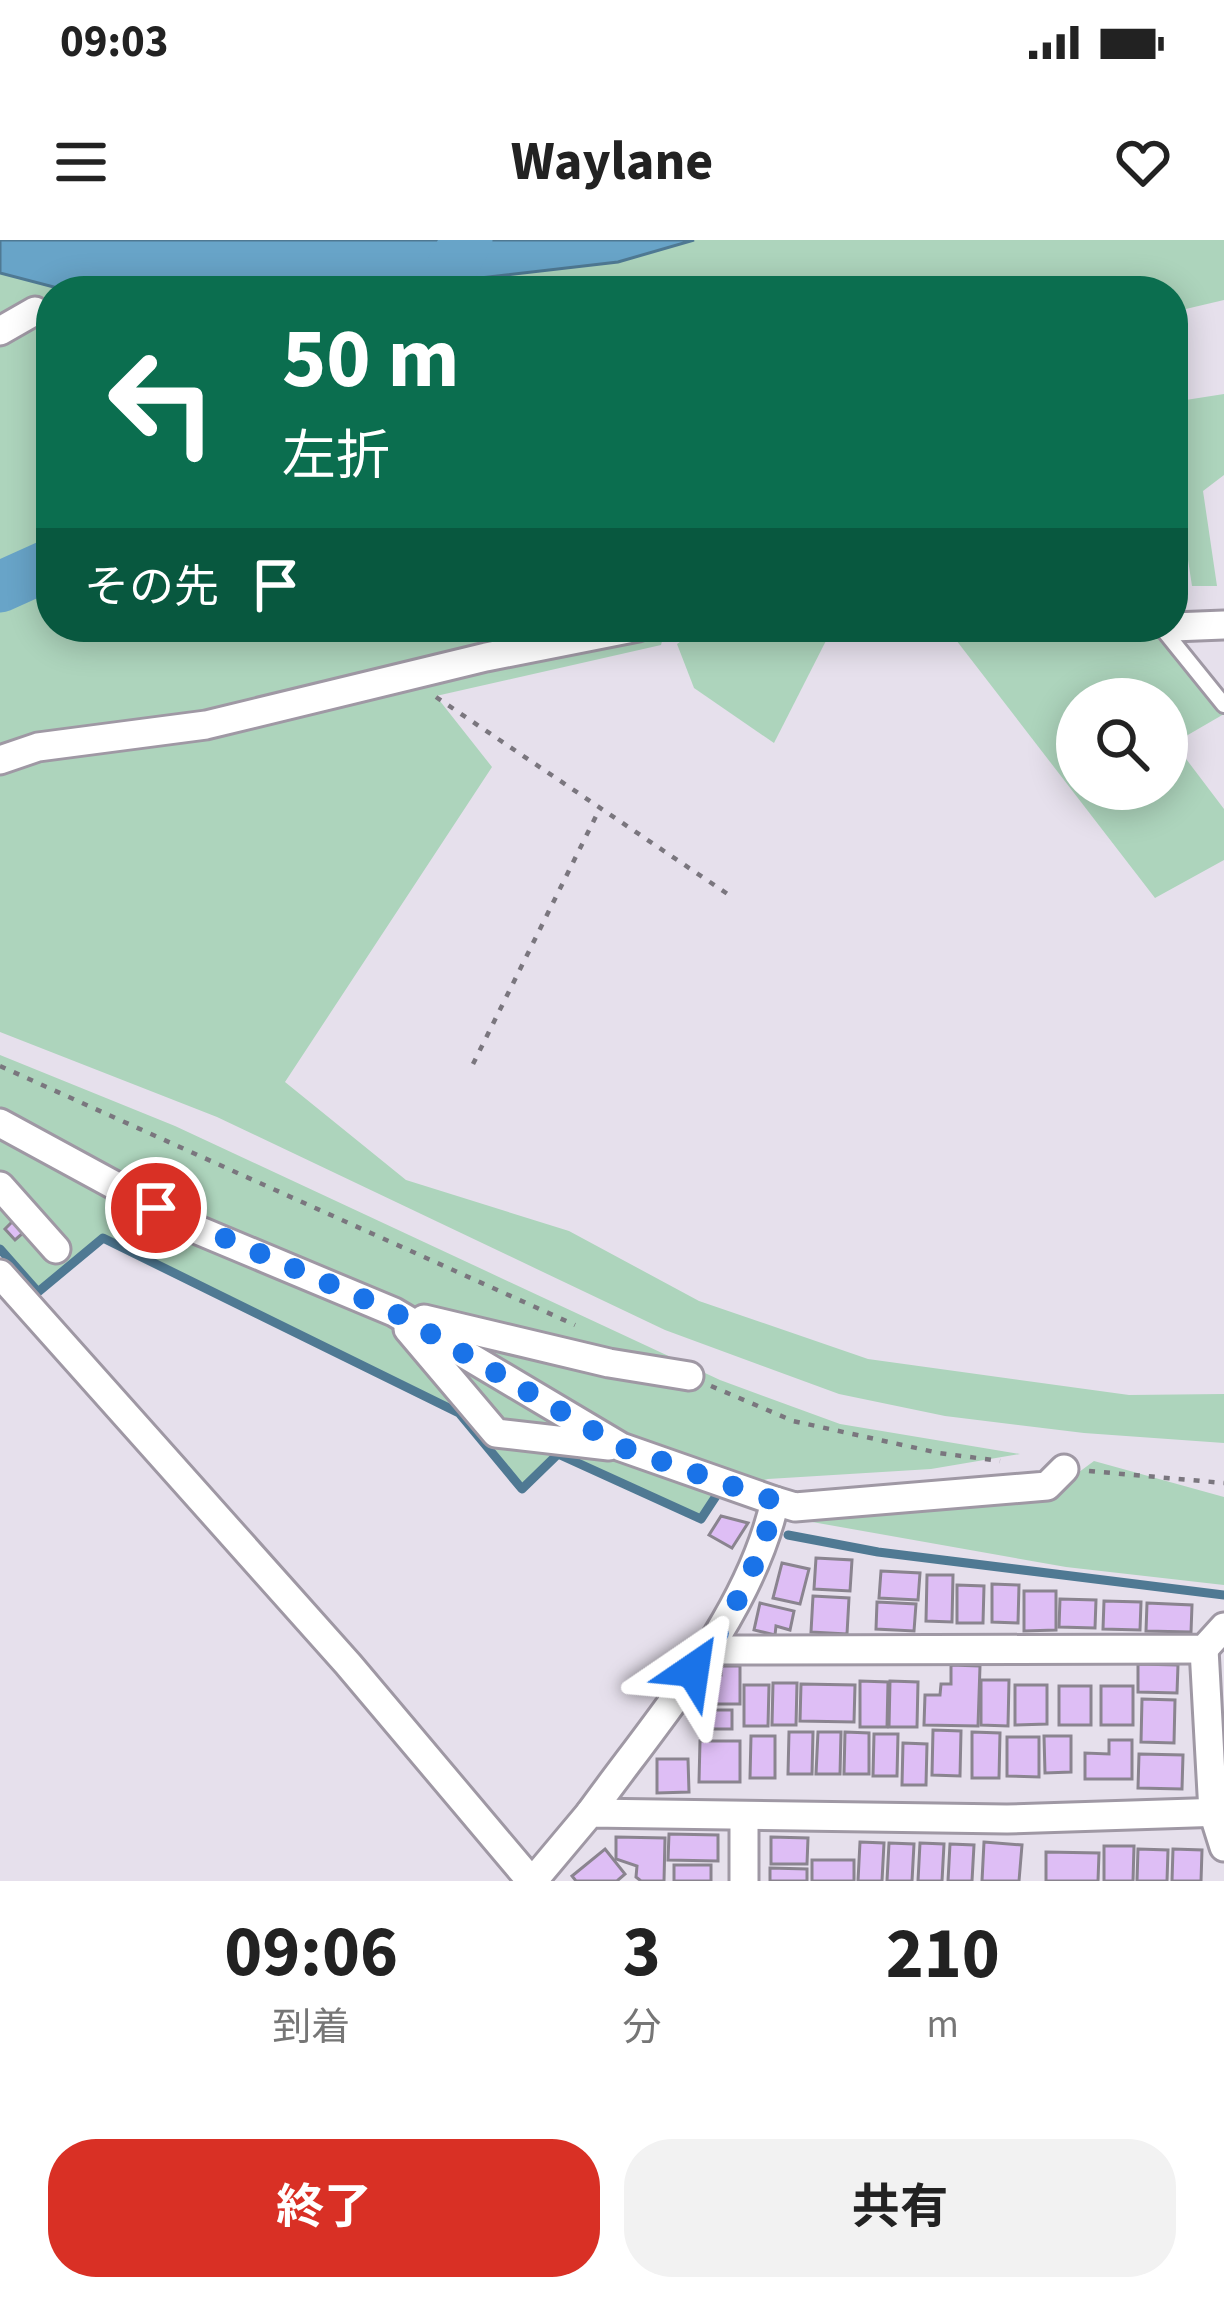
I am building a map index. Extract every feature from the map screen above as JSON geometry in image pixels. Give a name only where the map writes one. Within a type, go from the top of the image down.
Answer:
[{"type":"street","points":[[0,331],[35,310]]},
{"type":"street","points":[[1188,626],[1224,625]]},
{"type":"street","points":[[0,760],[38,747],[206,725],[568,642]]},
{"type":"street","points":[[0,1124],[193,1228],[394,1312],[621,1447],[796,1508],[1047,1486],[1064,1468]]},
{"type":"street","points":[[0,1186],[56,1250]]},
{"type":"street","points":[[0,1274],[539,1879],[708,1650],[768,1532],[775,1501]]},
{"type":"street","points":[[394,1312],[609,1363],[689,1376]]},
{"type":"street","points":[[394,1312],[496,1433],[621,1447]]},
{"type":"street","points":[[1224,1627],[1204,1649],[1224,1847]]},
{"type":"street","points":[[708,1650],[1204,1649]]},
{"type":"street","points":[[590,1813],[1007,1819],[1218,1812]]},
{"type":"street","points":[[743,1881],[744,1816]]},
{"type":"lane","points":[[1173,642],[1224,705]]},
{"type":"path","points":[[406,677],[732,897]]},
{"type":"path","points":[[473,1064],[600,808]]},
{"type":"path","points":[[0,1066],[582,1328]]},
{"type":"path","points":[[689,1376],[793,1421],[940,1453],[1002,1461]]},
{"type":"path","points":[[1064,1468],[1224,1483]]},
{"type":"green space","points":[[694,240],[1224,240],[1224,300],[1188,308],[1188,276],[498,276],[618,262]]},
{"type":"green space","points":[[0,273],[36,282],[36,642],[662,642],[436,696],[492,767],[285,1082],[406,1180],[569,1231],[699,1301],[868,1359],[1129,1395],[1224,1394],[1224,1443],[945,1416],[839,1394],[665,1330],[217,1117],[0,1032]]},
{"type":"green space","points":[[1224,394],[1224,475],[1203,491],[1217,586],[1192,586],[1188,400]]},
{"type":"green space","points":[[825,642],[774,743],[694,688],[677,644]]},
{"type":"green space","points":[[958,642],[1162,642],[1224,714],[1188,735],[1188,678],[1056,678],[1056,770]]},
{"type":"green space","points":[[1188,761],[1224,809],[1224,860],[1155,898],[1087,810],[1188,810]]},
{"type":"green space","points":[[0,1055],[175,1126],[720,1380],[840,1424],[1020,1454],[931,1469],[768,1479],[720,1490],[701,1519],[558,1455],[522,1489],[459,1413],[103,1238],[38,1292],[0,1249]]},
{"type":"green space","points":[[1094,1461],[1224,1497],[1224,1585],[1066,1567],[784,1517],[1075,1475]]},
{"type":"water","points":[[0,240],[694,240],[618,262],[498,276],[36,276],[36,282],[0,273]]},
{"type":"building","points":[[13,1221],[23,1233],[15,1240],[5,1229]]},
{"type":"building","points":[[721,1516],[748,1523],[732,1548],[709,1535]]},
{"type":"building","points":[[816,1558],[852,1560],[850,1591],[814,1589]]},
{"type":"building","points":[[782,1563],[809,1569],[800,1604],[773,1598]]},
{"type":"building","points":[[881,1571],[920,1573],[918,1600],[879,1598]]},
{"type":"building","points":[[927,1575],[953,1575],[952,1622],[926,1621]]},
{"type":"building","points":[[992,1584],[1019,1585],[1018,1623],[992,1622]]},
{"type":"building","points":[[957,1585],[984,1586],[983,1623],[957,1623]]},
{"type":"building","points":[[1024,1591],[1056,1591],[1056,1630],[1024,1631]]},
{"type":"building","points":[[813,1596],[849,1598],[847,1634],[811,1632]]},
{"type":"building","points":[[1060,1599],[1096,1600],[1095,1628],[1059,1627]]},
{"type":"building","points":[[1104,1601],[1141,1602],[1140,1630],[1103,1629]]},
{"type":"building","points":[[877,1602],[916,1604],[914,1631],[876,1629]]},
{"type":"building","points":[[760,1603],[794,1611],[790,1630],[776,1626],[775,1635],[754,1630]]},
{"type":"building","points":[[1147,1603],[1192,1605],[1191,1632],[1146,1631]]},
{"type":"building","points":[[1138,1664],[1178,1665],[1177,1693],[1138,1692]]},
{"type":"building","points":[[951,1665],[980,1666],[978,1726],[924,1725],[925,1695],[940,1695],[941,1684],[951,1684]]},
{"type":"building","points":[[721,1666],[740,1666],[740,1704],[701,1704],[701,1687],[709,1688],[709,1675],[721,1675]]},
{"type":"building","points":[[981,1680],[1009,1680],[1008,1726],[981,1725]]},
{"type":"building","points":[[860,1681],[888,1682],[887,1727],[860,1727]]},
{"type":"building","points":[[890,1681],[918,1682],[917,1727],[889,1727]]},
{"type":"building","points":[[773,1683],[797,1683],[796,1725],[772,1725]]},
{"type":"building","points":[[801,1684],[855,1685],[854,1722],[800,1721]]},
{"type":"building","points":[[744,1685],[769,1685],[768,1726],[744,1726]]},
{"type":"building","points":[[1015,1685],[1047,1685],[1047,1724],[1015,1725]]},
{"type":"building","points":[[1059,1686],[1091,1686],[1091,1725],[1059,1725]]},
{"type":"building","points":[[1101,1686],[1133,1686],[1133,1725],[1101,1725]]},
{"type":"building","points":[[1142,1699],[1175,1700],[1174,1743],[1141,1742]]},
{"type":"building","points":[[700,1710],[732,1710],[732,1729],[700,1729]]},
{"type":"building","points":[[933,1730],[961,1731],[960,1776],[932,1775]]},
{"type":"building","points":[[789,1732],[813,1732],[812,1774],[788,1774]]},
{"type":"building","points":[[818,1732],[841,1732],[840,1774],[816,1774]]},
{"type":"building","points":[[845,1732],[869,1733],[869,1774],[844,1774]]},
{"type":"building","points":[[972,1732],[1000,1733],[999,1778],[972,1778]]},
{"type":"building","points":[[874,1734],[898,1734],[897,1776],[873,1776]]},
{"type":"building","points":[[751,1736],[775,1736],[775,1778],[750,1778]]},
{"type":"building","points":[[1044,1736],[1071,1736],[1071,1772],[1045,1773]]},
{"type":"building","points":[[1007,1737],[1039,1737],[1039,1777],[1007,1776]]},
{"type":"building","points":[[1109,1740],[1132,1740],[1132,1779],[1085,1779],[1085,1753],[1109,1754]]},
{"type":"building","points":[[700,1741],[740,1741],[740,1782],[699,1782]]},
{"type":"building","points":[[903,1743],[927,1744],[926,1785],[902,1785]]},
{"type":"building","points":[[1139,1754],[1183,1755],[1182,1789],[1138,1788]]},
{"type":"building","points":[[657,1759],[688,1759],[689,1792],[657,1793]]},
{"type":"building","points":[[669,1834],[718,1835],[718,1861],[668,1860]]},
{"type":"building","points":[[616,1837],[665,1838],[664,1881],[641,1881],[636,1877],[637,1866],[616,1859]]},
{"type":"building","points":[[771,1837],[808,1838],[807,1864],[771,1864]]},
{"type":"building","points":[[860,1842],[884,1843],[882,1881],[858,1881]]},
{"type":"building","points":[[984,1842],[1022,1845],[1019,1881],[982,1881]]},
{"type":"building","points":[[889,1843],[914,1844],[912,1881],[887,1881]]},
{"type":"building","points":[[920,1843],[944,1844],[942,1881],[918,1881]]},
{"type":"building","points":[[950,1844],[974,1845],[972,1881],[948,1881]]},
{"type":"building","points":[[1104,1846],[1134,1846],[1133,1881],[1104,1881]]},
{"type":"building","points":[[605,1849],[625,1874],[617,1881],[576,1881],[572,1876]]},
{"type":"building","points":[[1138,1849],[1168,1850],[1167,1881],[1137,1881]]},
{"type":"building","points":[[1173,1849],[1202,1850],[1201,1881],[1172,1881]]},
{"type":"building","points":[[1046,1852],[1099,1853],[1098,1881],[1046,1881]]},
{"type":"building","points":[[812,1860],[854,1860],[854,1881],[812,1881]]},
{"type":"building","points":[[674,1865],[711,1865],[711,1881],[674,1881]]},
{"type":"building","points":[[770,1868],[807,1869],[807,1881],[770,1881]]},
{"type":"waterway","points":[[447,276],[467,240]]},
{"type":"waterway","points":[[0,587],[36,571]]},
{"type":"waterway","points":[[0,1249],[38,1292],[103,1238],[459,1413],[522,1489],[558,1454],[701,1519],[723,1491]]},
{"type":"waterway","points":[[788,1535],[878,1552],[1224,1595]]},
{"type":"route","points":[[156,1208],[394,1312],[621,1447],[775,1501],[768,1532],[745,1580],[693,1670]]}]
